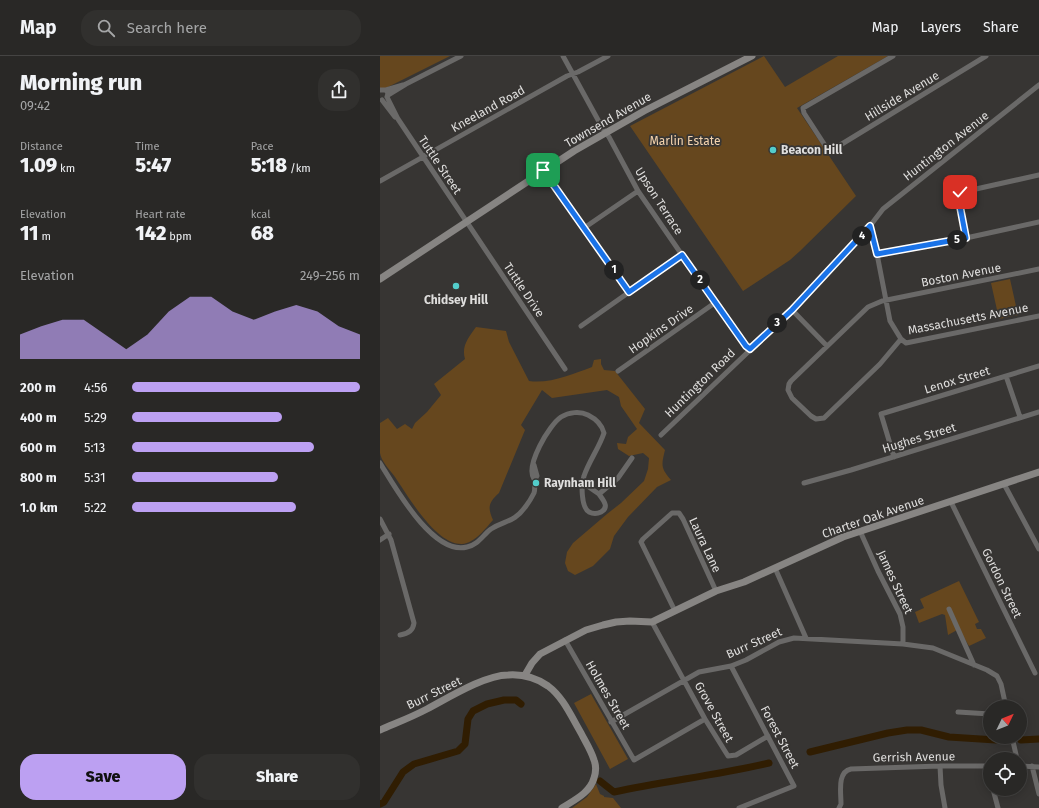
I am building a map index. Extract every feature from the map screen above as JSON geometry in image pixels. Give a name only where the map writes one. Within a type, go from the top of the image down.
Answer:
[{"type":"main road","name":"Townsend Avenue","points":[[380,279],[543,170],[606,133],[752,56]]},
{"type":"main road","name":"Charter Oak Avenue","points":[[652,622],[716,591],[744,582],[843,536],[951,502],[1039,472]]},
{"type":"main road","points":[[562,808],[583,794],[590,786],[594,777],[595,761],[567,708],[558,696],[547,686],[525,675],[532,663],[540,654],[586,630],[603,625],[630,621],[652,622]]},
{"type":"main road","name":"Burr Street","points":[[380,730],[411,717],[486,680],[501,675],[525,675]]},
{"type":"street","points":[[381,100],[385,93],[462,56]]},
{"type":"street","name":"Upson Terrace","points":[[563,56],[638,191],[746,346],[750,349]]},
{"type":"street","name":"Kneeland Road","points":[[380,181],[608,56]]},
{"type":"street","name":"Hillside Avenue","points":[[893,56],[803,108],[804,113],[828,150],[832,150],[986,56]]},
{"type":"street","name":"Huntington Avenue","points":[[870,226],[883,208],[1039,84]]},
{"type":"street","name":"Tuttle Street","points":[[385,93],[398,119],[466,222]]},
{"type":"street","name":"Tuttle Street","points":[[381,100],[398,119]]},
{"type":"street","points":[[543,170],[629,292]]},
{"type":"street","points":[[966,238],[958,193],[1039,175]]},
{"type":"street","points":[[584,228],[638,191]]},
{"type":"street","name":"Tuttle Drive","points":[[466,222],[565,369]]},
{"type":"street","points":[[877,254],[966,238],[1039,222]]},
{"type":"street","points":[[870,226],[887,300],[890,321],[901,340]]},
{"type":"street","name":"Huntington Road","points":[[661,435],[792,310],[870,226]]},
{"type":"street","points":[[581,326],[682,255]]},
{"type":"street","name":"Boston Avenue","points":[[901,340],[880,364],[827,416],[819,419],[811,416],[792,398],[789,393],[788,387],[791,381],[868,307],[887,300],[1039,269]]},
{"type":"street","name":"Hopkins Drive","points":[[618,372],[716,302]]},
{"type":"street","points":[[792,310],[827,346]]},
{"type":"street","name":"Massachusetts Avenue","points":[[901,340],[906,342],[1039,316]]},
{"type":"street","name":"Lenox Street","points":[[894,457],[881,414],[1039,366]]},
{"type":"street","points":[[1006,376],[1020,418]]},
{"type":"street","name":"Hughes Street","points":[[804,483],[1039,412]]},
{"type":"street","points":[[380,463],[408,508],[420,522],[442,542],[457,548],[473,545],[492,529],[508,522],[520,514],[534,493],[532,469],[536,454],[554,424],[560,418],[568,414],[586,414],[597,422],[603,429],[604,433],[584,477],[583,490],[584,504],[586,508],[590,513],[597,514],[605,507],[605,502],[599,494],[584,483]]},
{"type":"street","points":[[599,494],[621,475],[632,458]]},
{"type":"street","points":[[1004,484],[1037,541],[1039,549]]},
{"type":"street","name":"Gordon Street","points":[[951,502],[1035,673]]},
{"type":"street","name":"Laura Lane","points":[[675,611],[641,542],[672,513],[678,513],[683,519],[716,591]]},
{"type":"street","points":[[380,519],[389,534],[414,623],[410,631],[406,634],[400,635]]},
{"type":"street","name":"James Street","points":[[860,531],[900,614],[904,627],[903,644]]},
{"type":"street","points":[[380,540],[389,534]]},
{"type":"street","points":[[775,568],[806,638]]},
{"type":"street","points":[[949,609],[974,665]]},
{"type":"street","points":[[652,622],[685,680]]},
{"type":"street","name":"Burr Street","points":[[611,722],[703,670],[731,666],[746,660],[779,642],[790,639],[806,638],[903,644],[934,648],[987,670],[998,678],[1004,700]]},
{"type":"street","name":"Holmes Street","points":[[565,640],[634,760],[705,719]]},
{"type":"street","name":"Forest Street","points":[[731,666],[794,786],[739,808]]},
{"type":"street","name":"Grove Street","points":[[685,680],[705,719],[726,754],[731,757],[736,755],[768,736]]},
{"type":"street","points":[[958,712],[983,714]]},
{"type":"street","points":[[940,766],[941,785],[945,808]]},
{"type":"street","name":"Gerrish Avenue","points":[[839,808],[841,804],[842,775],[850,768],[940,766],[983,767]]},
{"type":"street","points":[[1027,766],[1039,767]]},
{"type":"street","points":[[1032,766],[1039,794]]},
{"type":"street","points":[[995,796],[998,808]]},
{"type":"green space","points":[[380,56],[450,56],[380,91]]},
{"type":"green space","name":"Marlin Estate","points":[[764,56],[785,87],[838,56],[888,56],[797,108],[856,196],[790,260],[743,291],[630,126]]},
{"type":"green space","points":[[1010,279],[1018,315],[999,319],[991,283]]},
{"type":"green space","points":[[476,327],[506,331],[509,342],[529,381],[537,382],[561,378],[592,367],[594,360],[601,359],[601,364],[604,370],[615,371],[645,409],[639,423],[665,450],[663,466],[665,472],[671,480],[657,487],[628,517],[614,536],[610,549],[593,566],[575,575],[568,571],[565,563],[567,552],[573,543],[621,503],[644,481],[648,469],[649,458],[643,453],[629,456],[618,449],[617,443],[626,444],[628,437],[637,429],[621,406],[619,397],[607,390],[552,398],[542,390],[521,425],[525,430],[499,493],[491,502],[490,512],[493,520],[479,535],[467,543],[462,544],[452,542],[442,537],[433,528],[415,507],[381,456],[380,423],[388,418],[397,429],[405,424],[412,429],[415,423],[427,412],[441,395],[434,384],[465,359],[465,346],[468,338]]},
{"type":"green space","points":[[959,581],[979,622],[975,624],[977,629],[981,629],[986,638],[969,646],[959,629],[948,635],[945,615],[942,614],[919,623],[915,612],[924,608],[920,599]]},
{"type":"green space","points":[[591,694],[628,759],[610,769],[574,703]]},
{"type":"green space","points":[[596,784],[600,794],[604,797],[613,798],[621,808],[572,808],[587,797]]},
{"type":"waterway","points":[[380,804],[384,802],[403,772],[414,764],[458,751],[465,744],[468,719],[473,711],[487,704],[504,700],[516,700],[521,704]]},
{"type":"waterway","points":[[810,752],[888,733],[907,730],[921,730],[949,737],[983,739]]},
{"type":"waterway","points":[[1027,740],[1039,739]]},
{"type":"waterway","points":[[600,781],[614,792],[769,763]]},
{"type":"place","name":"Beacon Hill","points":[[773,150]]},
{"type":"place","name":"Chidsey Hill","points":[[456,286]]},
{"type":"place","name":"Raynham Hill","points":[[536,483]]},
{"type":"route","points":[[543,170],[629,292],[682,255],[746,346],[750,349],[792,310],[870,226],[877,254],[966,238],[958,196],[958,193],[960,192]]}]
